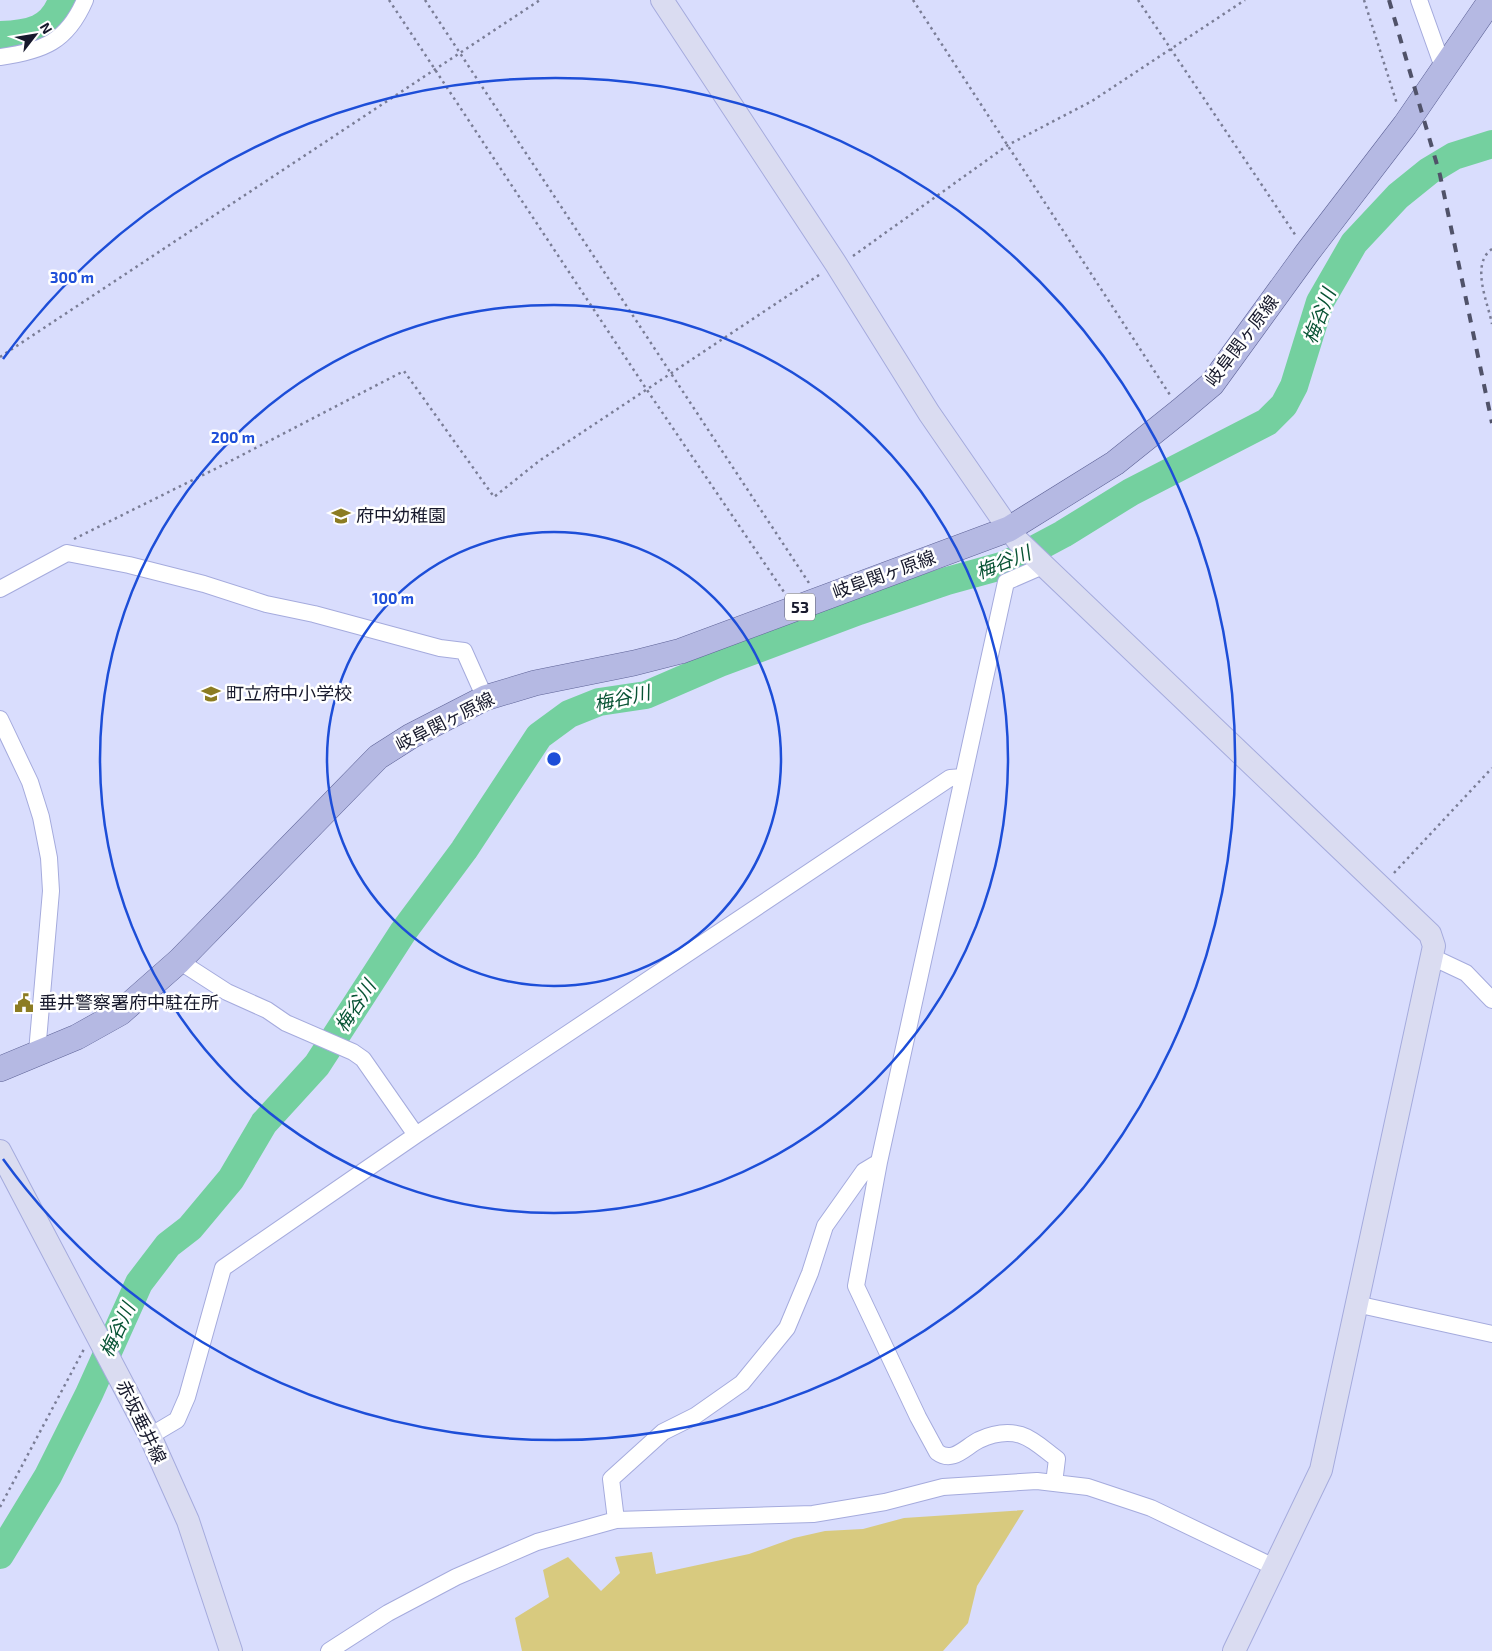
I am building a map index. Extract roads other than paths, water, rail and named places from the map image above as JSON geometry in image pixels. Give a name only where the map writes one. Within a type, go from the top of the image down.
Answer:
[{"type":"main road","name":"岐阜関ヶ原線","points":[[0,1069],[76,1037],[120,1014],[178,960],[378,757],[411,736],[485,698],[535,683],[634,663],[681,651],[819,599],[1014,535],[1115,463],[1212,384],[1307,253],[1405,125],[1490,0]]},
{"type":"street","points":[[0,57],[38,50],[50,45],[64,33],[79,14],[85,0]]},
{"type":"street","points":[[662,0],[836,264],[929,413],[1014,535],[1430,934],[1434,946],[1432,957],[1321,1470],[1234,1651]]},
{"type":"street","points":[[1419,0],[1444,70]]},
{"type":"street","points":[[0,589],[66,553],[129,565],[204,584],[266,604],[314,614],[440,648],[464,651],[485,698]]},
{"type":"street","points":[[1042,562],[1006,582],[879,1162],[856,1286],[937,1452],[947,1457],[954,1456],[989,1436],[1006,1433],[1022,1436],[1057,1459],[1054,1483]]},
{"type":"street","points":[[0,719],[30,782],[41,817],[49,858],[51,891],[37,1052]]},
{"type":"street","points":[[150,1436],[177,1420],[187,1397],[223,1268],[416,1134],[950,778],[963,777]]},
{"type":"street","points":[[1432,957],[1466,973],[1492,1000]]},
{"type":"street","points":[[178,960],[227,992],[245,999],[286,1023],[353,1052],[363,1059],[416,1134]]},
{"type":"street","name":"赤坂垂井線","points":[[0,1151],[150,1436],[188,1521],[231,1651]]},
{"type":"street","points":[[616,1520],[612,1478],[663,1432],[695,1416],[742,1383],[787,1328],[810,1273],[825,1226],[864,1171],[879,1162]]},
{"type":"street","points":[[1356,1304],[1492,1334]]},
{"type":"street","points":[[329,1651],[388,1613],[456,1577],[537,1542],[616,1520],[814,1514],[885,1502],[942,1487],[1037,1481],[1088,1487],[1151,1508],[1274,1567]]},
{"type":"waterway","points":[[0,35],[30,31],[46,24],[58,10],[62,0]]},
{"type":"waterway","name":"梅谷川","points":[[0,1555],[48,1476],[89,1394],[139,1283],[168,1245],[190,1228],[231,1179],[264,1123],[317,1065],[403,932],[464,850],[539,736],[569,714],[599,702],[646,695],[720,663],[859,611],[947,581],[1005,565],[1063,534],[1131,492],[1267,422],[1284,405],[1294,386],[1320,302],[1354,243],[1398,196],[1429,171],[1454,156],[1492,144]]},
{"type":"railway","points":[[1389,0],[1440,175],[1492,423]]},
{"type":"place","name":"府中幼稚園","points":[[341,516]]},
{"type":"place","name":"町立府中小学校","points":[[211,694]]},
{"type":"place","name":"垂井警察署府中駐在所","points":[[24,1003]]}]
